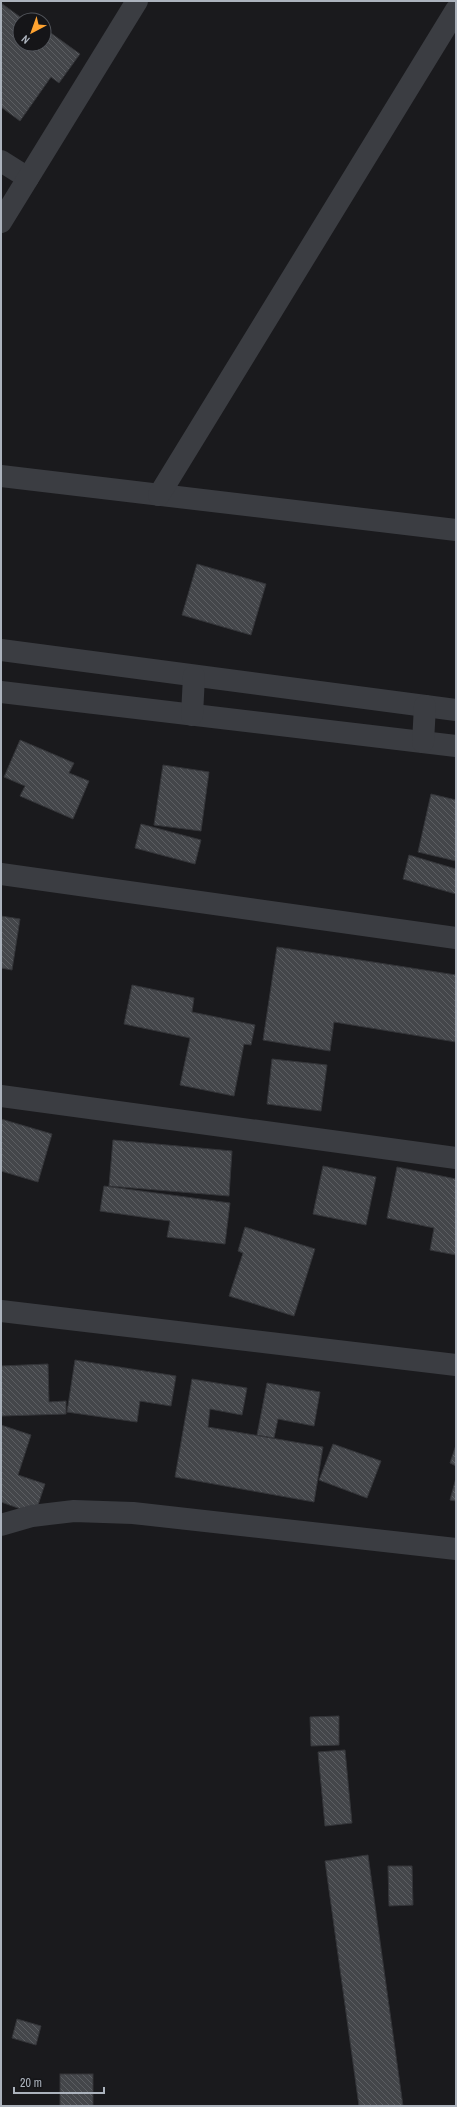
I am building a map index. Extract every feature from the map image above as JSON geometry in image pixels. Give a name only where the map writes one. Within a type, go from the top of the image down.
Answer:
[{"type":"street","points":[[1,222],[135,2]]},
{"type":"street","points":[[159,495],[456,10]]},
{"type":"street","points":[[1,161],[28,178]]},
{"type":"street","points":[[1,476],[456,530]]},
{"type":"street","points":[[1,650],[456,710]]},
{"type":"street","points":[[192,715],[194,676]]},
{"type":"street","points":[[1,692],[456,746]]},
{"type":"street","points":[[423,742],[425,706]]},
{"type":"street","points":[[1,874],[456,938]]},
{"type":"street","points":[[1,1096],[456,1158]]},
{"type":"street","points":[[1,1311],[456,1365]]},
{"type":"street","points":[[1,1525],[32,1516],[74,1511],[133,1513],[456,1549]]},
{"type":"building","points":[[1,3],[13,12],[12,12],[12,52],[52,52],[52,34],[80,54],[59,83],[51,77],[20,121],[1,107]]},
{"type":"building","points":[[197,564],[266,584],[251,635],[182,615]]},
{"type":"building","points":[[20,740],[74,763],[69,773],[89,781],[73,819],[20,796],[25,786],[4,777]]},
{"type":"building","points":[[163,765],[209,772],[201,831],[154,825]]},
{"type":"building","points":[[431,794],[456,800],[456,861],[418,852]]},
{"type":"building","points":[[141,824],[201,840],[195,864],[135,848]]},
{"type":"building","points":[[409,855],[456,869],[456,894],[403,879]]},
{"type":"building","points":[[1,916],[20,919],[12,970],[1,968]]},
{"type":"building","points":[[277,947],[456,975],[456,1042],[334,1022],[330,1051],[263,1040]]},
{"type":"building","points":[[132,985],[194,998],[192,1012],[255,1025],[251,1045],[244,1044],[234,1096],[180,1085],[190,1038],[124,1024]]},
{"type":"building","points":[[272,1059],[327,1065],[321,1111],[267,1104]]},
{"type":"building","points":[[1,1119],[52,1134],[38,1182],[1,1171]]},
{"type":"building","points":[[113,1140],[232,1151],[229,1196],[109,1186]]},
{"type":"building","points":[[323,1166],[376,1177],[366,1225],[313,1214]]},
{"type":"building","points":[[397,1167],[456,1179],[456,1255],[430,1250],[434,1228],[387,1218]]},
{"type":"building","points":[[104,1186],[230,1203],[225,1244],[167,1237],[170,1221],[100,1211]]},
{"type":"building","points":[[245,1227],[315,1249],[294,1316],[229,1296],[243,1253],[238,1251]]},
{"type":"building","points":[[75,1360],[176,1376],[171,1406],[140,1401],[137,1422],[67,1412]]},
{"type":"building","points":[[48,1364],[49,1402],[66,1401],[66,1414],[1,1416],[1,1366]]},
{"type":"building","points":[[192,1379],[247,1388],[242,1415],[210,1409],[208,1427],[323,1447],[314,1502],[175,1477]]},
{"type":"building","points":[[267,1383],[320,1392],[314,1426],[278,1419],[274,1438],[257,1435]]},
{"type":"building","points":[[1,1425],[31,1435],[18,1475],[45,1484],[35,1514],[1,1502]]},
{"type":"building","points":[[333,1444],[381,1461],[367,1498],[319,1480]]},
{"type":"building","points":[[456,1445],[456,1466],[450,1463]]},
{"type":"building","points":[[456,1478],[456,1501],[450,1500]]},
{"type":"building","points":[[339,1716],[339,1745],[311,1746],[310,1717]]},
{"type":"building","points":[[345,1750],[352,1823],[325,1826],[318,1752]]},
{"type":"building","points":[[368,1855],[403,2106],[359,2106],[325,1861]]},
{"type":"building","points":[[388,1866],[412,1866],[413,1905],[389,1906]]},
{"type":"building","points":[[17,2019],[41,2026],[36,2045],[12,2038]]},
{"type":"building","points":[[60,2074],[93,2074],[93,2106],[60,2106]]}]
